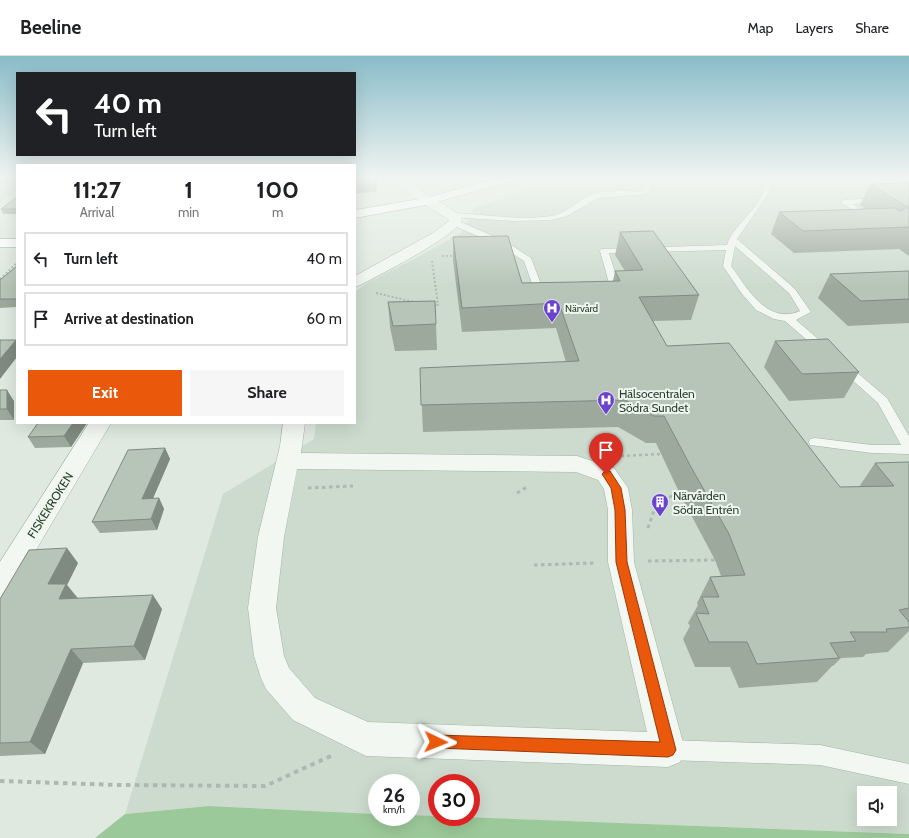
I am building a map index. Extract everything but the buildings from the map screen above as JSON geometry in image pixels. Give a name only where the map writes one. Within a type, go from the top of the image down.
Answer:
[{"type":"highway","points":[[0,243],[16,243]]},
{"type":"street","points":[[356,281],[438,236],[453,219],[446,214]]},
{"type":"street","name":"FISKEKROKEN","points":[[0,586],[99,424]]},
{"type":"street","points":[[288,461],[577,464],[606,474],[616,488],[620,510],[621,562],[668,750],[366,739],[304,709],[277,678],[269,656],[262,608],[271,537],[288,461],[294,424]]},
{"type":"lane","points":[[453,219],[533,219],[553,218],[562,214]]},
{"type":"lane","points":[[591,286],[614,286],[604,251],[732,243],[792,291],[806,312],[789,318],[776,317],[756,306],[727,266],[732,243],[736,233],[751,214]]},
{"type":"lane","points":[[864,214],[876,222]]},
{"type":"lane","points":[[453,219],[502,243],[528,260],[538,287],[560,287]]},
{"type":"lane","points":[[789,318],[883,401],[909,449],[872,449],[815,442]]},
{"type":"lane","points":[[668,750],[820,755],[909,774]]},
{"type":"path","points":[[412,251],[432,256],[456,256]]},
{"type":"path","points":[[431,304],[438,305],[432,256]]},
{"type":"path","points":[[0,279],[16,264]]},
{"type":"path","points":[[370,291],[418,302]]},
{"type":"path","points":[[647,532],[658,499],[680,494]]},
{"type":"path","points":[[534,565],[715,560]]},
{"type":"path","points":[[0,781],[118,785],[265,786],[366,739]]},
{"type":"shaded area","points":[[471,214],[909,214],[909,834],[480,818],[480,774],[428,774],[428,816],[420,815],[420,774],[368,774],[368,814],[209,806],[125,814],[223,494],[314,439],[316,424],[356,424],[356,291],[368,282],[461,233]]},
{"type":"shaded area","points":[[209,806],[368,814],[368,826],[420,826],[420,815],[428,816],[428,826],[480,826],[480,818],[909,834],[909,838],[95,838],[125,814]]},
{"type":"place","name":"Närvård","points":[[552,323]]},
{"type":"place","name":"Hälsocentralen Södra Sundet","points":[[606,415]]},
{"type":"place","name":"Närvården Södra Entrén","points":[[660,517]]},
{"type":"route","points":[[436,742],[668,750],[621,562],[620,510],[616,488],[606,474]]}]
